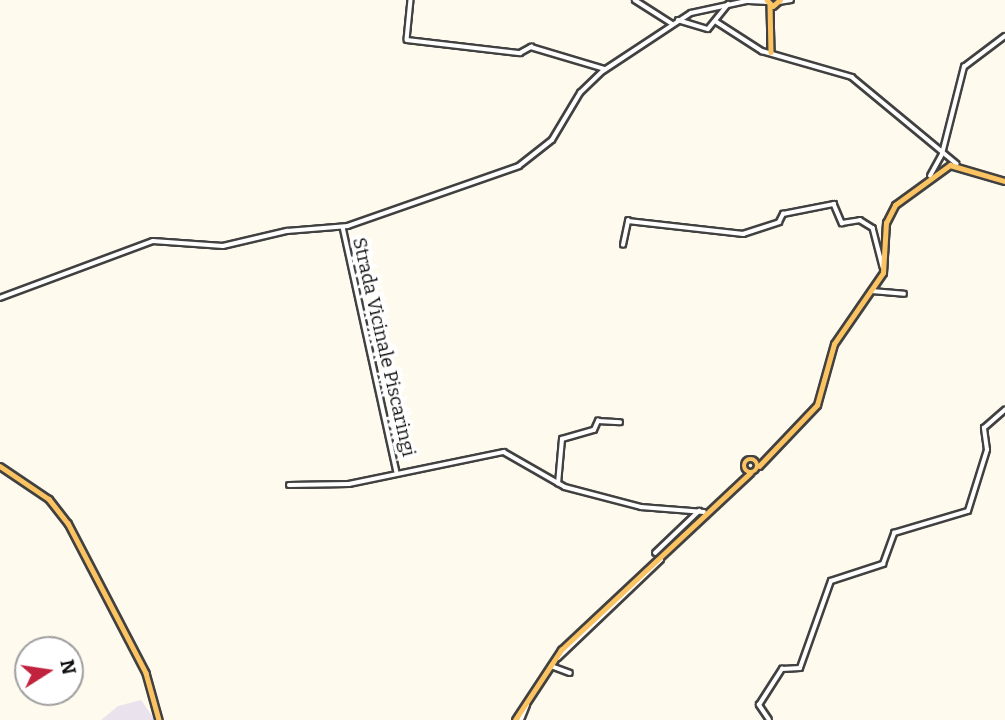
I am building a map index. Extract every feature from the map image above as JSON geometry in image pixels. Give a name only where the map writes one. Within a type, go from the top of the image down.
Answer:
[{"type":"main road","points":[[771,52],[773,2]]},
{"type":"main road","points":[[515,720],[552,659],[697,522],[702,512],[740,479],[751,473],[817,405],[834,344],[872,291],[884,268],[887,216],[930,176],[957,164],[1005,181]]},
{"type":"main road","points":[[740,479],[748,459],[758,463]]},
{"type":"main road","points":[[0,466],[65,517],[146,673],[159,720]]},
{"type":"main road","points":[[744,468],[751,473]]},
{"type":"street","points":[[411,0],[407,40],[520,53],[531,47],[606,69]]},
{"type":"street","points":[[635,0],[671,23]]},
{"type":"street","points":[[0,298],[153,241],[223,246],[287,231],[343,227],[412,209],[542,151],[580,93],[606,69],[671,23],[728,3],[791,0]]},
{"type":"street","points":[[678,20],[705,29],[718,22],[728,3]]},
{"type":"street","points":[[718,22],[771,52],[852,77],[910,121],[941,156],[957,164]]},
{"type":"street","points":[[930,176],[941,156],[965,66],[1005,36]]},
{"type":"street","points":[[623,245],[628,222],[743,234],[779,222],[783,214],[834,204],[842,223],[860,220],[873,228],[884,268]]},
{"type":"street","name":"Strada Vicinale Piscaringi","points":[[343,227],[397,472]]},
{"type":"street","points":[[872,291],[904,294]]},
{"type":"street","points":[[769,720],[759,705],[782,668],[800,668],[832,580],[884,563],[894,533],[968,511],[987,450],[983,431],[1005,411]]},
{"type":"street","points":[[560,485],[562,439],[594,430],[598,421],[620,422]]},
{"type":"street","points":[[289,485],[351,484],[397,472],[504,452],[560,485],[641,507],[702,512]]},
{"type":"street","points":[[684,538],[697,522],[720,503]]},
{"type":"street","points":[[655,553],[702,512]]},
{"type":"street","points":[[521,720],[553,663],[628,589],[661,561]]},
{"type":"street","points":[[553,663],[570,673]]},
{"type":"shaded area","points":[[141,700],[155,720],[101,720],[118,706]]}]
